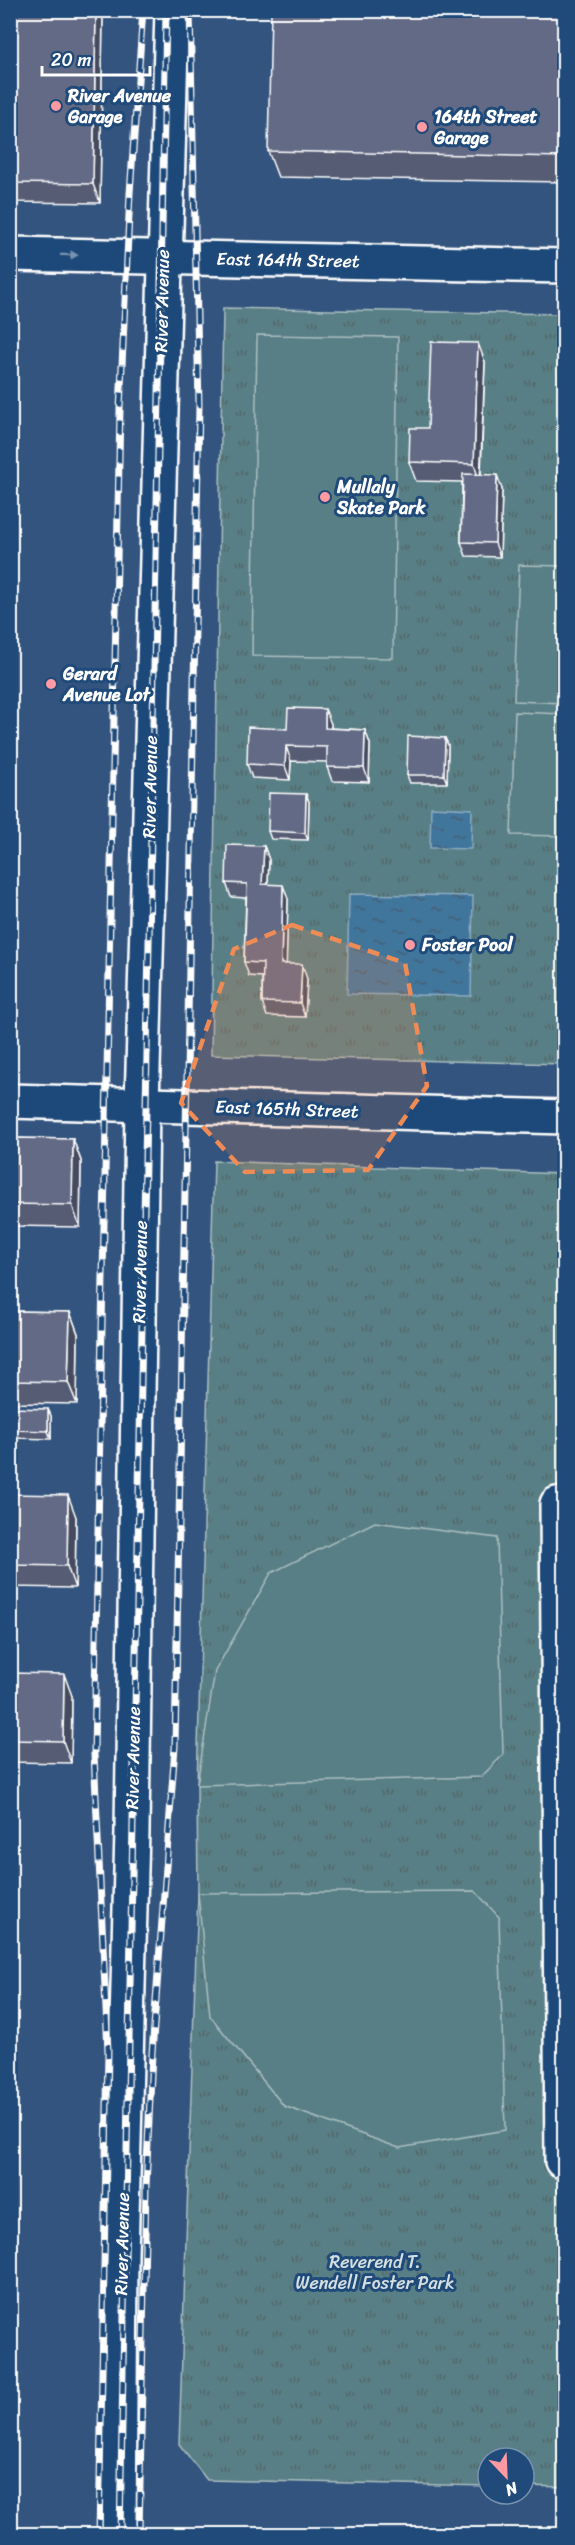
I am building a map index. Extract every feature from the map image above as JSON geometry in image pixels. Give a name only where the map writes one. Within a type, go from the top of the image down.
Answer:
[{"type":"main road","name":"River Avenue","points":[[119,2535],[121,2255],[131,1866],[142,1105],[163,257],[172,10]]},
{"type":"main road","name":"East 164th Street","points":[[10,254],[564,266]]},
{"type":"main road","name":"East 165th Street","points":[[10,1101],[564,1117]]},
{"type":"main road","points":[[564,1504],[556,1504],[562,1761],[562,2161],[564,2161]]},
{"type":"highlighted area","points":[[292,925],[405,963],[427,1086],[368,1170],[245,1172],[181,1103],[234,949]]},
{"type":"green space","points":[[223,308],[564,314],[564,1064],[211,1055]]},
{"type":"green space","name":"Mullaly Skate Park","points":[[257,335],[398,337],[393,658],[252,656]]},
{"type":"green space","points":[[519,565],[564,566],[564,703],[514,701]]},
{"type":"green space","points":[[515,712],[564,714],[564,836],[511,835]]},
{"type":"green space","name":"Reverend T. Wendell Foster Park","points":[[214,1161],[564,1174],[564,2487],[536,2486],[536,2446],[476,2446],[476,2486],[207,2480],[179,2444],[198,1893],[197,1785]]},
{"type":"green space","points":[[375,1522],[497,1538],[503,1755],[481,1777],[197,1785],[215,1671],[271,1573]]},
{"type":"green space","points":[[475,1891],[499,1917],[505,2130],[399,2148],[284,2106],[210,2016],[198,1893]]},
{"type":"water","points":[[431,807],[472,809],[471,849],[430,848]]},
{"type":"water","name":"Foster Pool","points":[[349,894],[473,896],[471,996],[347,994]]},
{"type":"building","name":"River Avenue Garage","points":[[10,10],[96,10],[93,184],[10,183]]},
{"type":"building","name":"164th Street Garage","points":[[271,10],[564,10],[564,157],[268,151]]},
{"type":"building","points":[[431,342],[478,343],[474,464],[409,462],[410,428],[428,428]]},
{"type":"building","points":[[463,474],[497,475],[495,543],[461,542]]},
{"type":"building","points":[[288,708],[325,709],[325,728],[365,730],[364,768],[327,767],[327,747],[286,746],[285,766],[247,764],[248,727],[287,729]]},
{"type":"building","points":[[408,736],[445,738],[444,775],[407,775]]},
{"type":"building","points":[[269,793],[306,794],[305,833],[268,831]]},
{"type":"building","points":[[227,845],[264,846],[262,884],[283,885],[281,964],[302,964],[300,1003],[262,1002],[263,963],[244,962],[247,884],[226,883]]},
{"type":"building","points":[[10,1138],[73,1139],[72,1205],[10,1204]]},
{"type":"building","points":[[10,1311],[70,1312],[68,1382],[10,1381]]},
{"type":"building","points":[[11,1408],[48,1409],[48,1431],[11,1430]]},
{"type":"building","points":[[10,1494],[68,1495],[67,1566],[10,1565]]},
{"type":"building","points":[[10,1673],[64,1674],[63,1741],[10,1740]]},
{"type":"railway","points":[[99,2534],[108,2051],[94,1754],[120,409],[130,193],[143,10]]},
{"type":"railway","points":[[120,2534],[166,10]]},
{"type":"railway","points":[[139,2534],[146,2187],[152,2053],[175,1747],[199,405],[190,10]]},
{"type":"place","name":"River Avenue Garage","points":[[56,106]]},
{"type":"place","name":"164th Street Garage","points":[[422,127]]},
{"type":"place","name":"Mullaly Skate Park","points":[[325,497]]},
{"type":"place","name":"Gerard Avenue Lot","points":[[51,684]]},
{"type":"place","name":"Foster Pool","points":[[410,945]]}]
